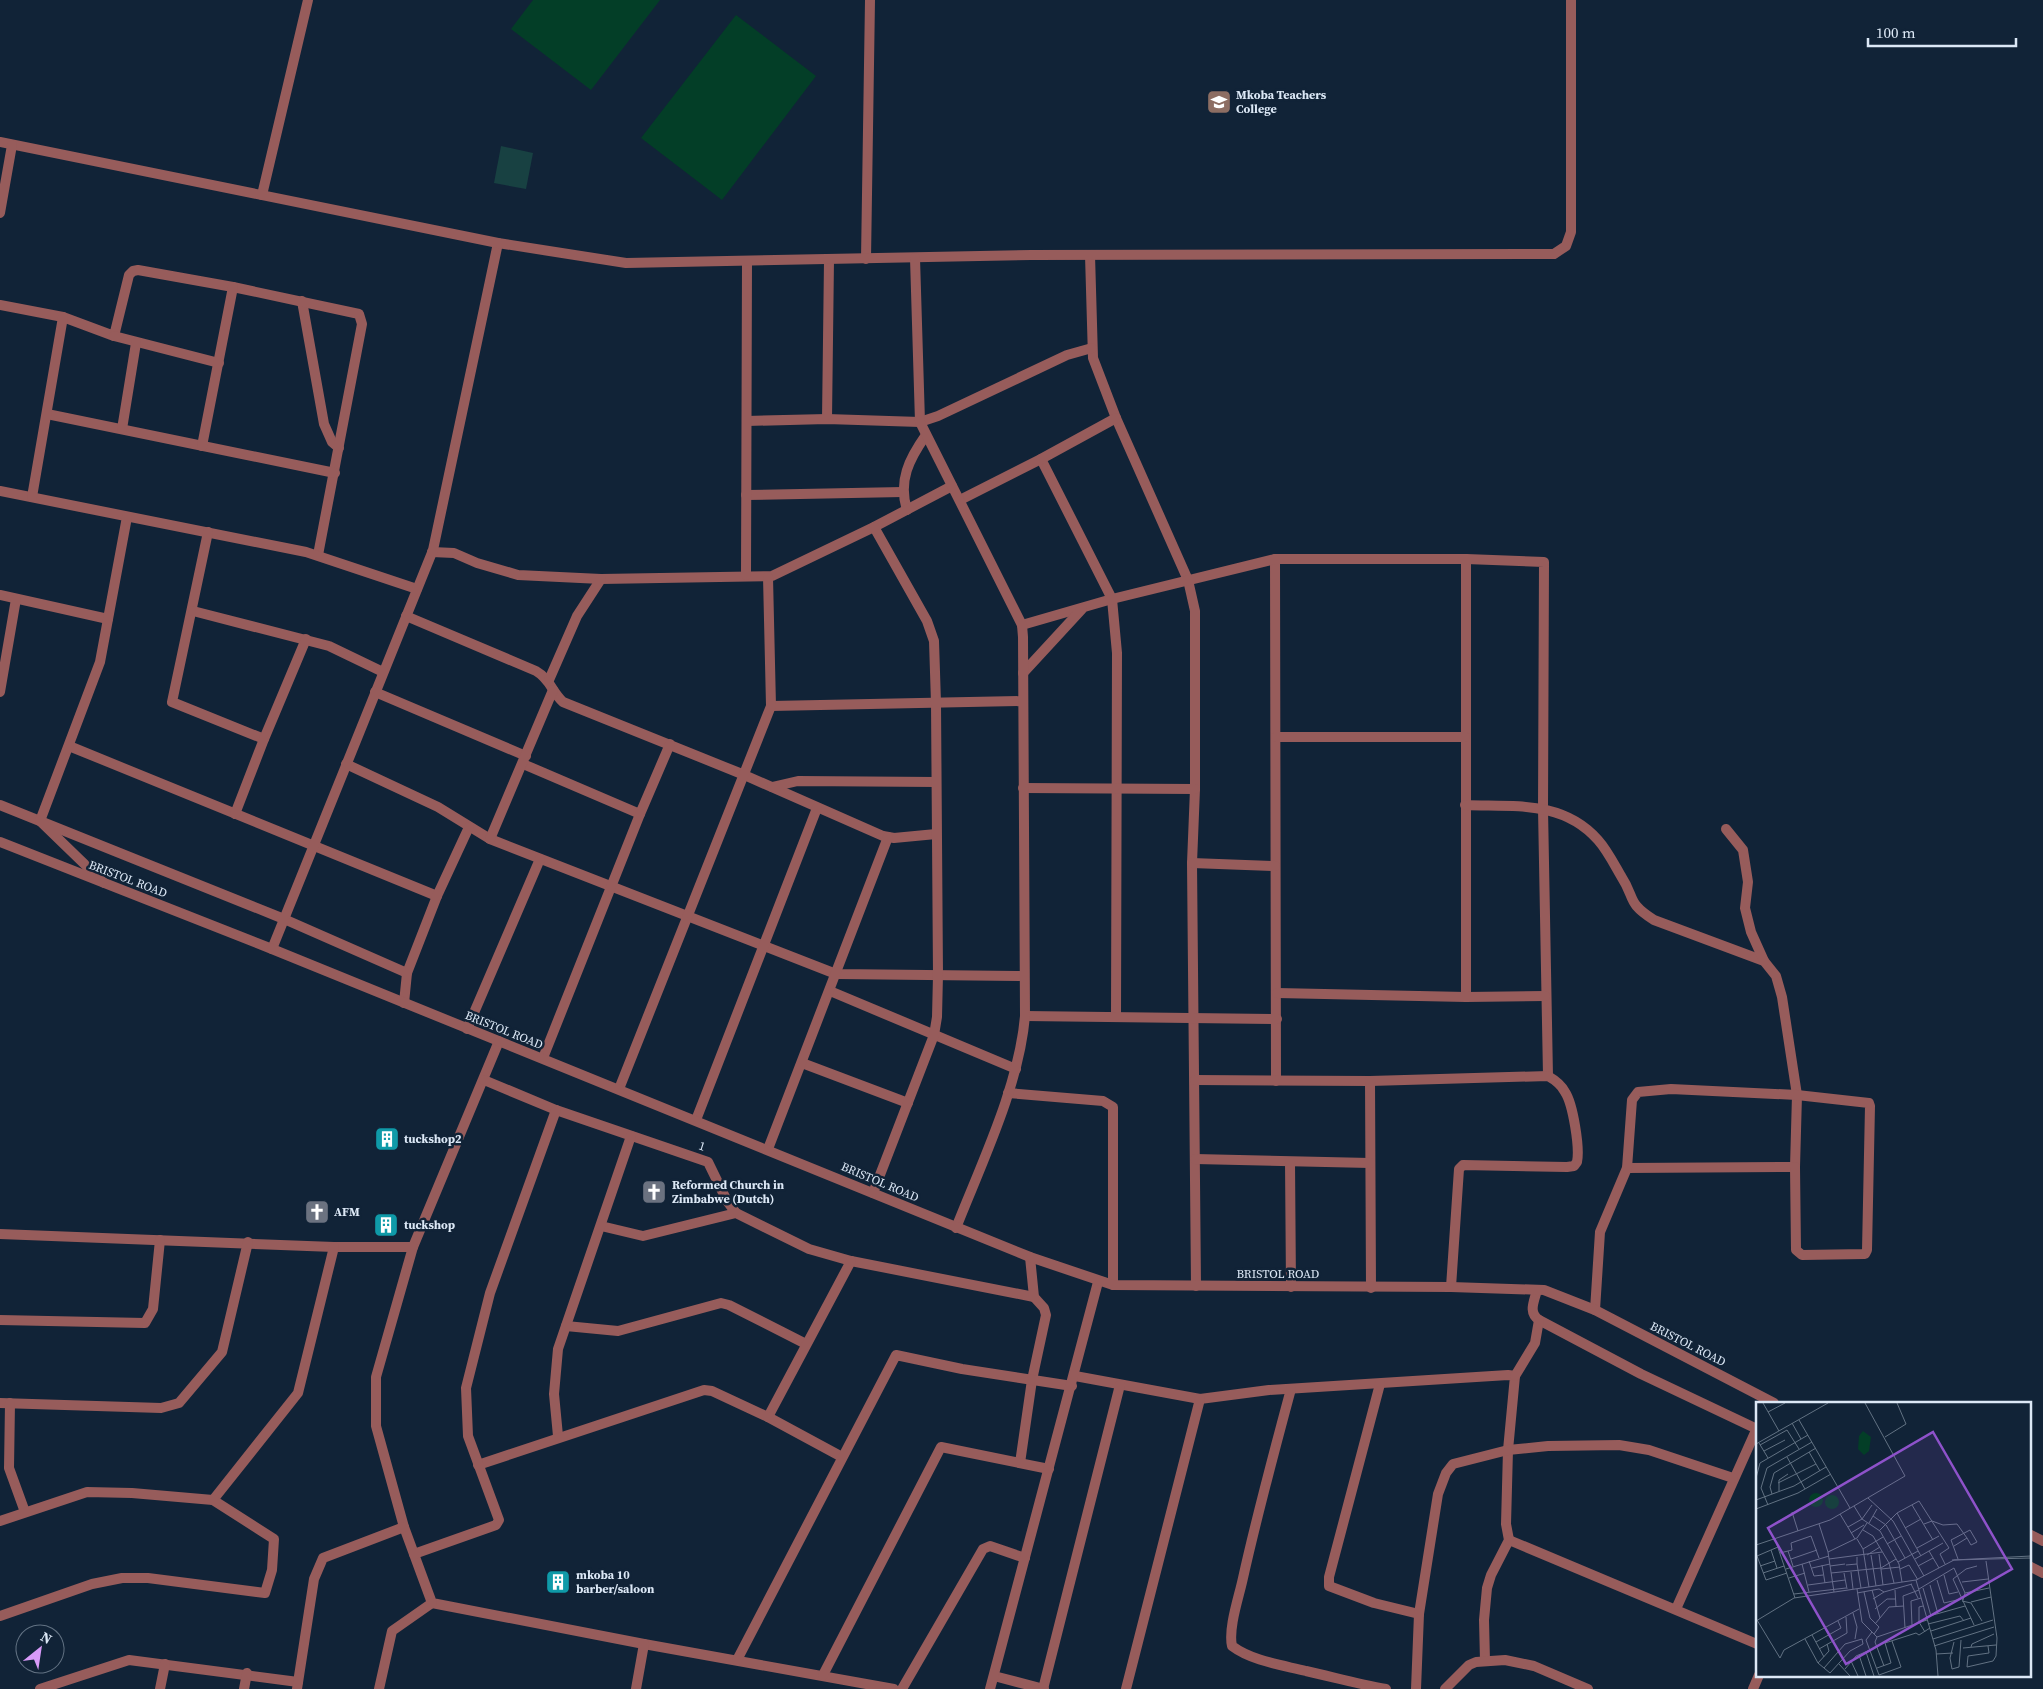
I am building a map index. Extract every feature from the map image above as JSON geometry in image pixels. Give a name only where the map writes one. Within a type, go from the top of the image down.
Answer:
[{"type":"street","points":[[262,195],[308,0]]},
{"type":"street","points":[[866,259],[870,0]]},
{"type":"street","points":[[0,142],[498,243],[626,263],[1090,256],[1544,254],[1560,251],[1566,246],[1570,232],[1571,0]]},
{"type":"street","points":[[0,213],[12,145]]},
{"type":"street","points":[[272,949],[432,552],[498,243]]},
{"type":"street","points":[[1090,256],[1092,348],[1094,358],[1116,418],[1188,580],[1195,604],[1195,789],[1192,863],[1195,1018],[1196,1286]]},
{"type":"street","points":[[915,258],[920,422],[1022,626],[1025,1016],[1022,1046],[1008,1092],[956,1228]]},
{"type":"street","points":[[827,419],[829,260]]},
{"type":"street","points":[[746,575],[747,262]]},
{"type":"street","points":[[114,336],[129,275],[135,270],[233,287],[357,312],[362,317],[335,473],[318,555]]},
{"type":"street","points":[[202,446],[233,287]]},
{"type":"street","points":[[302,301],[324,424],[332,442],[339,448]]},
{"type":"street","points":[[0,304],[64,317],[136,343],[219,363]]},
{"type":"street","points":[[32,497],[64,317]]},
{"type":"street","points":[[122,429],[136,343]]},
{"type":"street","points":[[747,421],[827,419],[920,422],[938,416],[1067,355],[1092,348]]},
{"type":"street","points":[[48,414],[335,473]]},
{"type":"street","points":[[960,500],[1116,418]]},
{"type":"street","points":[[907,510],[903,492],[908,462],[926,436]]},
{"type":"street","points":[[1041,459],[1112,599],[1117,653],[1116,1016]]},
{"type":"street","points":[[432,552],[454,553],[477,563],[518,575],[601,579],[746,575],[768,577],[790,569],[952,486]]},
{"type":"street","points":[[0,491],[318,555],[417,588]]},
{"type":"street","points":[[746,495],[903,492]]},
{"type":"street","points":[[40,821],[70,746],[100,662],[127,517]]},
{"type":"street","points":[[873,1193],[934,1035],[937,1017],[938,976],[934,642],[931,629],[874,527]]},
{"type":"street","points":[[208,532],[172,702],[264,739]]},
{"type":"street","points":[[1275,559],[1276,1081]]},
{"type":"street","points":[[1022,626],[1112,599],[1275,559],[1540,560],[1545,565],[1543,809],[1545,996],[1548,1076]]},
{"type":"street","points":[[1466,559],[1466,997]]},
{"type":"street","points":[[619,1089],[742,774],[771,706],[768,577]]},
{"type":"street","points":[[548,680],[577,616],[601,579]]},
{"type":"street","points":[[0,595],[108,619]]},
{"type":"street","points":[[0,692],[16,599]]},
{"type":"street","points":[[1023,673],[1082,608]]},
{"type":"street","points":[[192,611],[306,639],[336,649],[383,672]]},
{"type":"street","points":[[406,616],[536,671],[548,680],[563,702],[742,774],[817,808],[888,837],[936,834]]},
{"type":"street","points":[[235,814],[306,639]]},
{"type":"street","points":[[490,839],[554,690]]},
{"type":"street","points":[[375,692],[640,814]]},
{"type":"street","points":[[771,706],[1023,701]]},
{"type":"street","points":[[1276,737],[1465,737]]},
{"type":"street","points":[[542,1058],[670,744]]},
{"type":"street","points":[[70,746],[437,896]]},
{"type":"street","points":[[346,764],[438,807],[468,828],[490,839],[836,974],[1024,976]]},
{"type":"street","points":[[772,787],[798,781],[936,782]]},
{"type":"street","points":[[1023,788],[1195,789]]},
{"type":"street","points":[[0,805],[284,919],[407,973]]},
{"type":"street","points":[[1465,805],[1543,809],[1567,815],[1599,840],[1628,886],[1632,902],[1639,911],[1654,920],[1764,961]]},
{"type":"street","points":[[696,1120],[817,808]]},
{"type":"street","points":[[40,821],[105,884]]},
{"type":"street","points":[[404,1003],[407,973],[437,896],[468,828]]},
{"type":"street","points":[[1595,1310],[1600,1232],[1628,1168],[1632,1100],[1638,1092],[1671,1089],[1797,1095],[1865,1101],[1870,1106],[1867,1250],[1864,1254],[1802,1255],[1796,1250],[1795,1167],[1797,1095],[1782,997],[1776,976],[1764,961],[1752,932],[1745,908],[1748,882],[1743,850],[1726,829]]},
{"type":"street","points":[[768,1149],[888,837]]},
{"type":"street","name":"BRISTOL ROAD","points":[[0,842],[272,949],[768,1149],[956,1228],[1098,1282],[1113,1285],[1451,1287],[1537,1290],[1554,1293],[1595,1310],[1769,1402]]},
{"type":"street","points":[[467,1029],[540,859]]},
{"type":"street","points":[[1192,863],[1275,866]]},
{"type":"street","points":[[830,991],[1016,1069]]},
{"type":"street","points":[[1277,993],[1466,997],[1545,996]]},
{"type":"street","points":[[1025,1016],[1277,1020]]},
{"type":"street","points":[[432,1602],[404,1527],[376,1426],[376,1377],[413,1247],[499,1041]]},
{"type":"street","points":[[802,1063],[908,1103]]},
{"type":"street","points":[[1195,1080],[1370,1081],[1548,1076],[1556,1081],[1567,1095],[1574,1120],[1577,1162],[1574,1166],[1567,1167],[1471,1165],[1459,1168],[1451,1287]]},
{"type":"street","name":"1","points":[[484,1080],[556,1110],[708,1162],[727,1201],[736,1213]]},
{"type":"street","points":[[1370,1081],[1371,1288]]},
{"type":"street","points":[[1008,1092],[1103,1101],[1113,1107],[1113,1285]]},
{"type":"street","points":[[414,1554],[496,1525],[498,1522],[468,1436],[466,1388],[490,1293],[556,1110]]},
{"type":"street","points":[[558,1436],[554,1403],[556,1363],[566,1326],[631,1136]]},
{"type":"street","points":[[1195,1159],[1370,1163]]},
{"type":"street","points":[[1290,1162],[1291,1287]]},
{"type":"street","points":[[1628,1168],[1795,1167]]},
{"type":"street","points":[[601,1226],[643,1236],[736,1213],[802,1247],[851,1261],[1034,1297]]},
{"type":"street","points":[[0,1234],[248,1242],[334,1247],[413,1247]]},
{"type":"street","points":[[0,1320],[146,1323],[153,1309],[160,1240]]},
{"type":"street","points":[[25,1512],[9,1468],[5,1403],[160,1408],[179,1403],[222,1352],[248,1242]]},
{"type":"street","points":[[213,1500],[298,1393],[334,1247]]},
{"type":"street","points":[[1020,1463],[1032,1380],[1046,1315],[1044,1308],[1034,1297],[1030,1257]]},
{"type":"street","points":[[768,1417],[851,1261]]},
{"type":"street","points":[[990,1689],[1098,1282]]},
{"type":"street","points":[[1537,1290],[1532,1311],[1539,1320],[1640,1374],[1756,1428]]},
{"type":"street","points":[[566,1326],[618,1331],[721,1303],[729,1305],[806,1344]]},
{"type":"street","points":[[1485,1661],[1484,1620],[1487,1588],[1491,1575],[1509,1540],[1506,1524],[1508,1450],[1515,1376],[1535,1343],[1539,1320]]},
{"type":"street","points":[[737,1660],[896,1355],[962,1369],[1032,1380],[1120,1385],[1200,1399],[1291,1389],[1515,1376]]},
{"type":"street","points":[[1380,1384],[1329,1577],[1329,1586],[1374,1603],[1419,1614]]},
{"type":"street","points":[[994,1676],[1044,1689],[1120,1385]]},
{"type":"street","points":[[1291,1389],[1255,1524],[1236,1608],[1231,1644],[1233,1648],[1277,1664],[1344,1682],[1386,1689]]},
{"type":"street","points":[[478,1465],[558,1436],[704,1390],[712,1391],[768,1417],[842,1457]]},
{"type":"street","points":[[1126,1689],[1200,1399]]},
{"type":"street","points":[[1676,1608],[1733,1478],[1753,1446],[1756,1432]]},
{"type":"street","points":[[1416,1689],[1419,1614],[1438,1494],[1446,1473],[1453,1464],[1508,1450],[1548,1446],[1619,1445],[1648,1450],[1733,1478]]},
{"type":"street","points":[[823,1675],[941,1447],[1049,1469]]},
{"type":"street","points":[[0,1521],[92,1491],[213,1500],[274,1539],[272,1570],[265,1593],[148,1578],[122,1578],[92,1584],[0,1616]]},
{"type":"street","points":[[40,1689],[60,1685],[124,1661],[247,1674],[298,1685],[314,1579],[324,1558],[404,1527]]},
{"type":"street","points":[[2030,1534],[2043,1541]]},
{"type":"street","points":[[1509,1540],[1676,1608],[1756,1644]]},
{"type":"street","points":[[902,1689],[983,1549],[990,1546],[1025,1558]]},
{"type":"street","points":[[2030,1567],[2043,1574]]},
{"type":"street","points":[[379,1689],[392,1631],[432,1602],[644,1644],[894,1689]]},
{"type":"street","points":[[636,1689],[644,1644]]},
{"type":"street","points":[[1445,1689],[1469,1665],[1485,1661],[1505,1660],[1521,1662],[1588,1689]]},
{"type":"street","points":[[160,1689],[165,1664]]},
{"type":"street","points":[[244,1689],[247,1674]]},
{"type":"street","points":[[1753,1689],[1759,1676]]},
{"type":"green space","points":[[533,0],[660,0],[591,90],[511,29]]},
{"type":"green space","points":[[736,15],[816,76],[722,200],[641,138]]},
{"type":"shaded area","points":[[501,146],[533,153],[526,189],[494,183]]},
{"type":"place","name":"Mkoba Teachers College","points":[[1219,102]]},
{"type":"place","name":"tuckshop2","points":[[387,1139]]},
{"type":"place","name":"Reformed Church in Zimbabwe (Dutch)","points":[[654,1192]]},
{"type":"place","name":"AFM","points":[[317,1212]]},
{"type":"place","name":"tuckshop","points":[[386,1225]]},
{"type":"place","name":"mkoba 10 barber/saloon","points":[[558,1582]]}]
